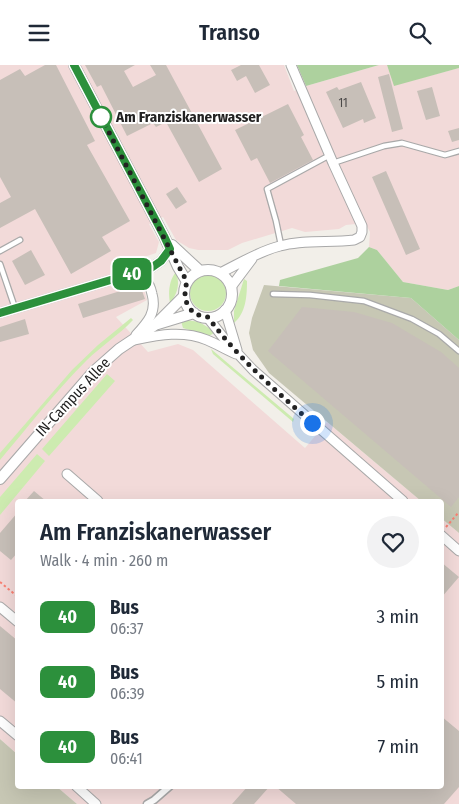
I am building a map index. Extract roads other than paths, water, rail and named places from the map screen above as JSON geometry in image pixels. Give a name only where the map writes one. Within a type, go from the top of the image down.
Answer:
[{"type":"street","points":[[74,65],[187,282]]},
{"type":"street","points":[[220,273],[281,245],[308,241],[354,240],[360,237],[362,232],[362,225],[331,159],[291,65]]},
{"type":"street","points":[[164,236],[177,251],[200,271]]},
{"type":"street","points":[[0,313],[155,266],[170,249]]},
{"type":"street","points":[[231,287],[254,257]]},
{"type":"street","points":[[210,270],[220,273],[225,276],[231,287],[231,299],[225,310],[215,317],[194,313],[189,308],[184,296],[190,277],[200,271],[210,270]]},
{"type":"street","points":[[131,274],[147,279],[154,301],[154,308],[149,319],[131,340]]},
{"type":"street","name":"IN-Campus Allee","points":[[0,479],[82,384],[109,357],[155,325],[184,296]]},
{"type":"street","points":[[225,310],[233,341],[239,355]]},
{"type":"street","name":"IN-Campus Allee","points":[[155,325],[194,313]]},
{"type":"street","points":[[208,317],[253,370],[402,499]]},
{"type":"street","points":[[131,340],[160,335],[188,334],[209,341],[239,355]]},
{"type":"street","points":[[67,474],[96,499]]},
{"type":"street","points":[[444,536],[459,551]]},
{"type":"street","points":[[0,607],[15,620]]},
{"type":"street","points":[[0,721],[15,734]]},
{"type":"street","points":[[79,789],[96,804]]},
{"type":"street","points":[[147,804],[167,789]]},
{"type":"lane","points":[[281,245],[267,189],[331,159],[384,146],[402,143],[445,155],[459,152]]},
{"type":"lane","points":[[0,251],[20,240]]},
{"type":"lane","points":[[0,264],[15,308]]},
{"type":"lane","points":[[272,294],[310,295],[364,301],[412,319],[439,334],[459,351]]},
{"type":"place","name":"Am Franziskanerwasser","points":[[101,117]]}]
